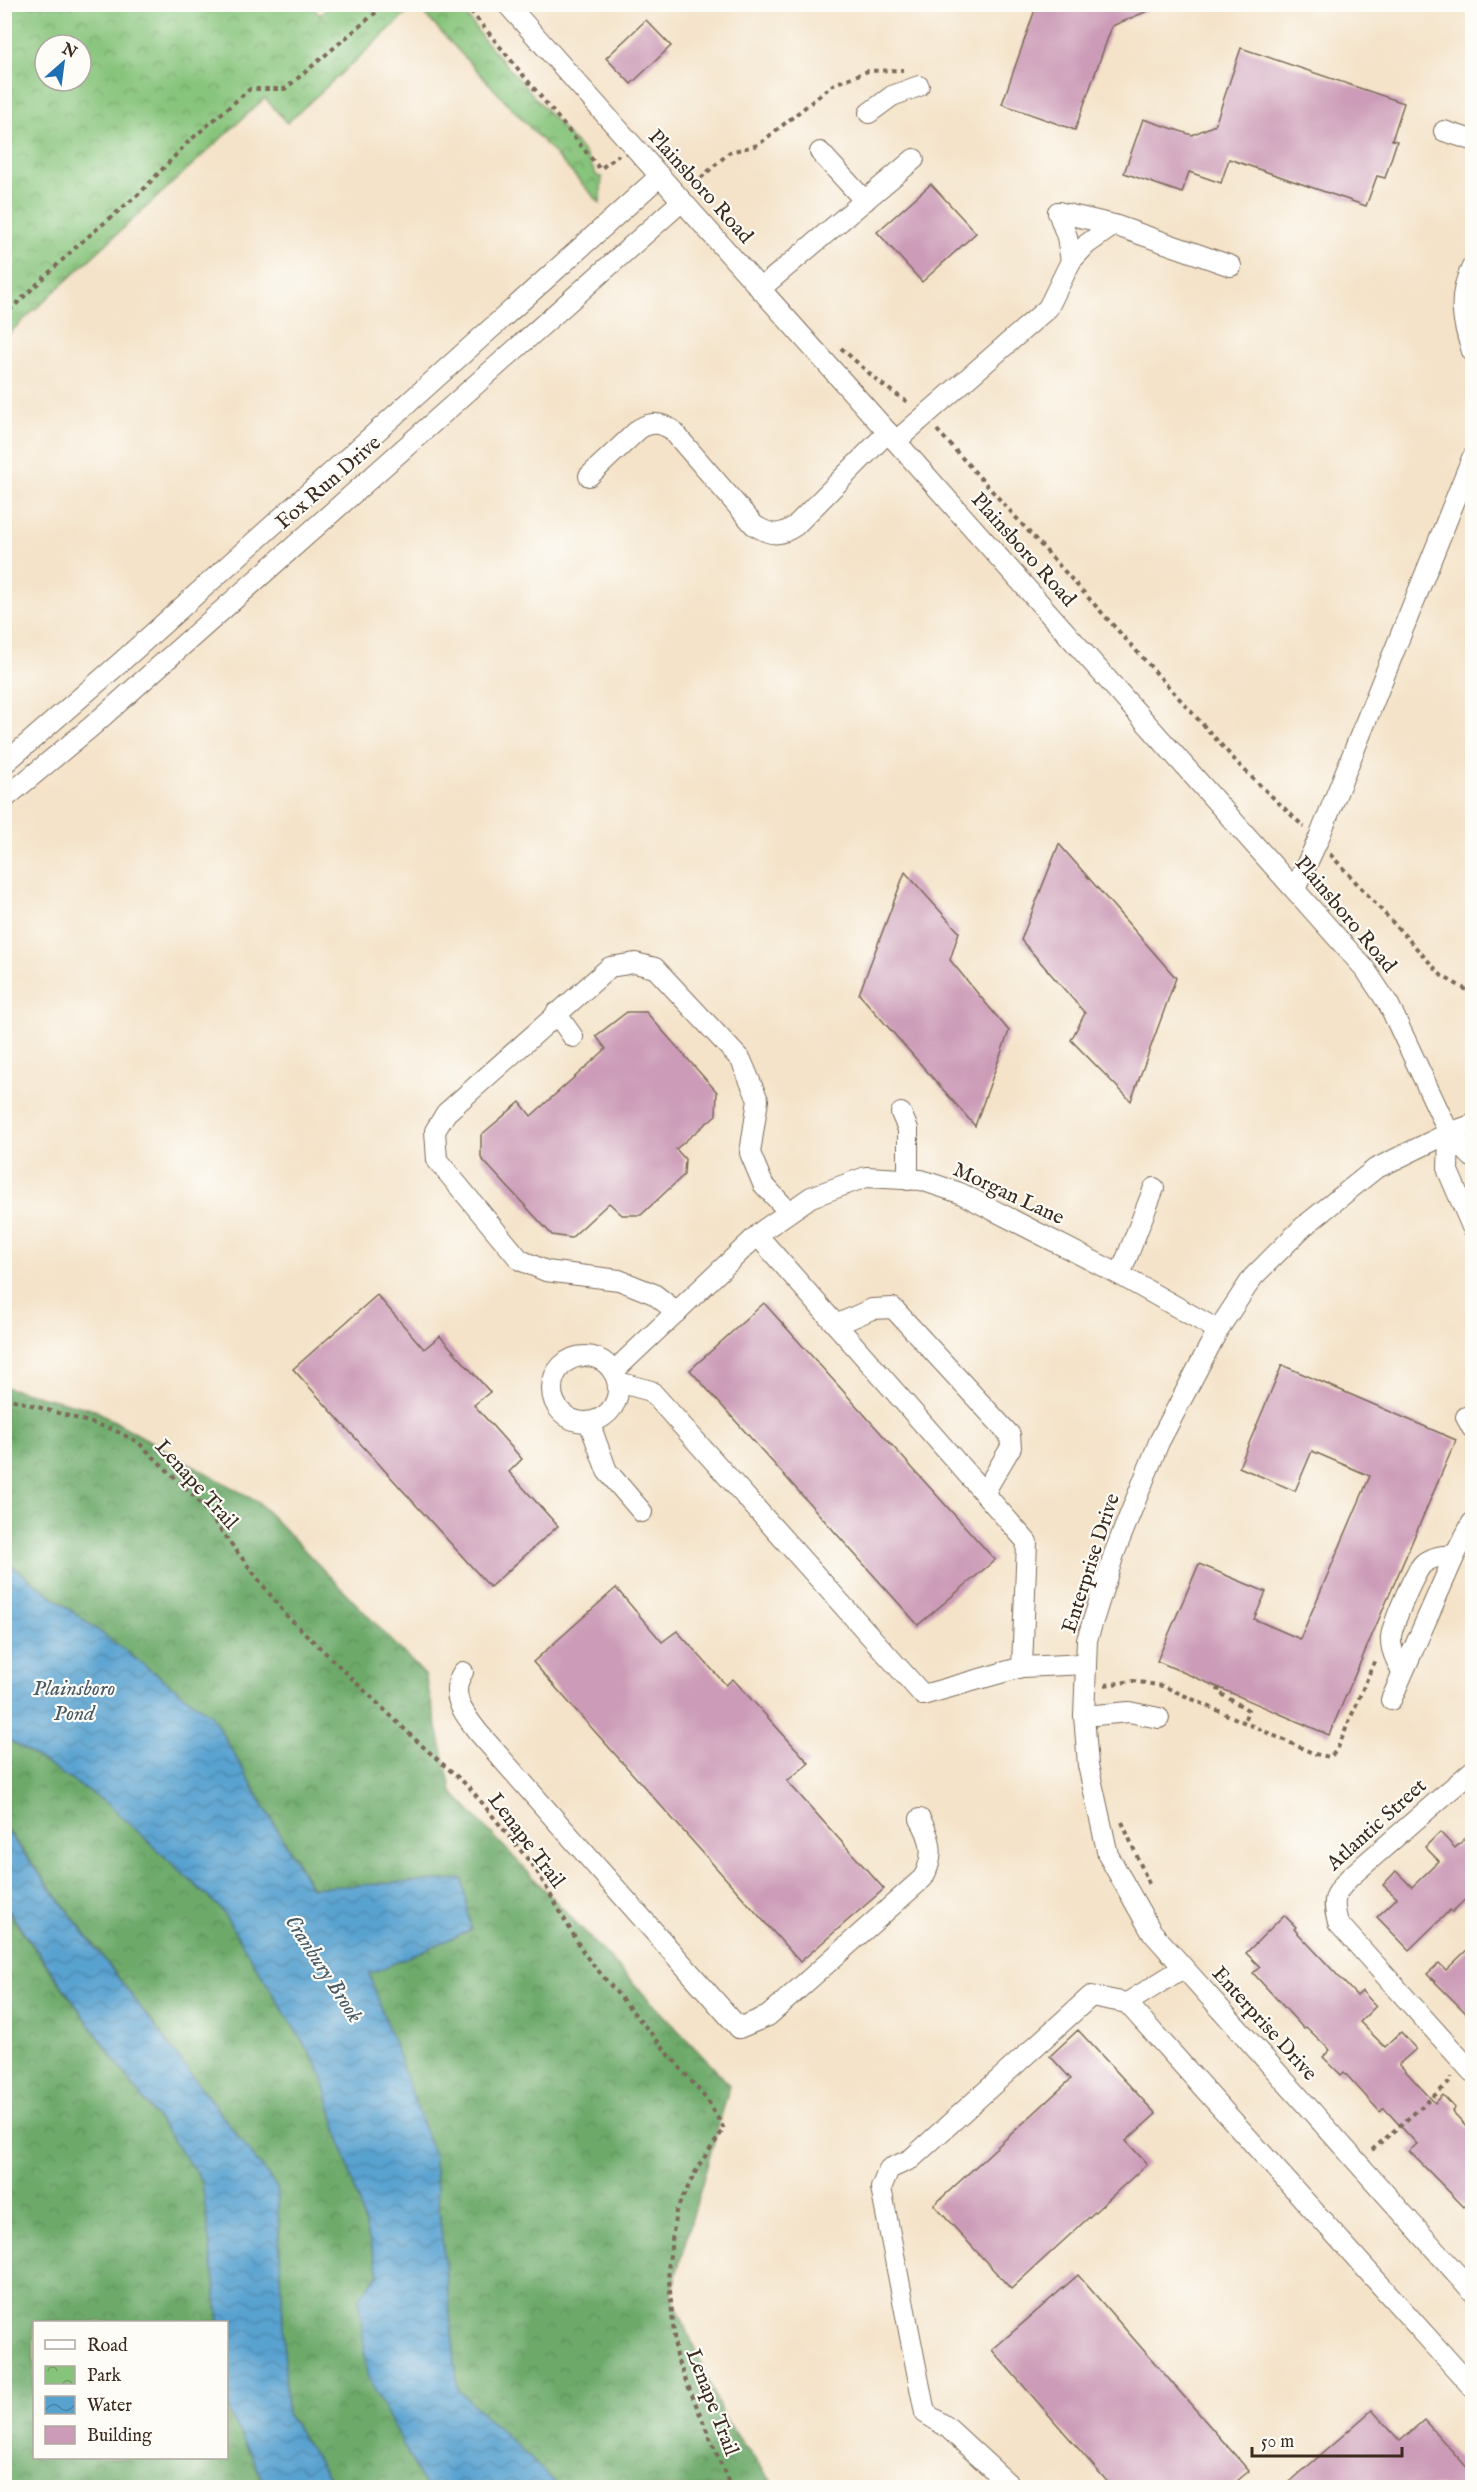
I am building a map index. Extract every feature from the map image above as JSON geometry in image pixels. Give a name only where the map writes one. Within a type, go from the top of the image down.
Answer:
[{"type":"street","name":"Plainsboro Road","points":[[507,4],[1365,969],[1389,1005],[1449,1133]]},
{"type":"street","points":[[869,113],[917,78]]},
{"type":"street","points":[[1444,131],[1473,140]]},
{"type":"street","points":[[820,152],[865,201]]},
{"type":"street","points":[[760,289],[914,159]]},
{"type":"street","name":"Fox Run Drive","points":[[4,764],[120,663],[660,176]]},
{"type":"street","name":"Fox Run Drive","points":[[4,799],[91,727],[682,201]]},
{"type":"street","points":[[1071,261],[1067,237],[1058,212],[1114,225],[1231,266]]},
{"type":"street","points":[[589,476],[639,429],[647,424],[663,424],[672,430],[754,525],[770,534],[778,535],[795,526],[892,436],[924,417],[1048,309],[1071,261],[1088,244],[1114,225]]},
{"type":"street","points":[[1473,267],[1461,306],[1463,323],[1473,351]]},
{"type":"street","points":[[1295,889],[1318,840],[1473,458]]},
{"type":"street","points":[[677,1312],[654,1294],[619,1280],[546,1271],[520,1260],[436,1160],[435,1131],[446,1113],[610,967],[635,963],[655,969],[741,1060],[758,1100],[750,1153],[763,1184],[789,1212]]},
{"type":"street","points":[[556,1013],[573,1037]]},
{"type":"street","points":[[901,1113],[908,1129],[908,1179]]},
{"type":"street","points":[[1449,1133],[1473,1125]]},
{"type":"street","points":[[1449,1133],[1473,1157]]},
{"type":"street","points":[[1449,1133],[1448,1171],[1473,1227]]},
{"type":"street","name":"Enterprise Drive","points":[[1449,1133],[1376,1169],[1303,1227],[1253,1277],[1218,1330],[1159,1442],[1126,1523],[1087,1640],[1084,1716],[1088,1765],[1108,1855],[1151,1931],[1473,2291]]},
{"type":"street","name":"Morgan Lane","points":[[616,1377],[677,1312],[758,1236],[811,1197],[866,1177],[921,1180],[960,1193],[1120,1275],[1218,1330]]},
{"type":"street","points":[[1120,1275],[1154,1188]]},
{"type":"street","points":[[758,1236],[1027,1542],[1022,1667]]},
{"type":"street","points":[[836,1325],[872,1309],[893,1308],[1010,1435],[1011,1447],[984,1493]]},
{"type":"street","points":[[585,1356],[605,1362],[616,1377],[618,1394],[611,1410],[603,1417],[589,1422],[577,1421],[561,1412],[555,1402],[554,1380],[567,1361],[585,1356]]},
{"type":"street","points":[[616,1377],[651,1391],[923,1695],[1022,1667],[1086,1664]]},
{"type":"street","points":[[589,1422],[607,1472],[642,1512]]},
{"type":"street","points":[[1391,1700],[1455,1555],[1473,1523]]},
{"type":"street","points":[[1402,1673],[1392,1650],[1391,1635],[1414,1580],[1422,1564],[1438,1556],[1455,1555]]},
{"type":"street","points":[[463,1672],[458,1680],[456,1692],[460,1708],[478,1732],[739,2028],[768,2016],[923,1878],[930,1865],[932,1850],[929,1835],[920,1819]]},
{"type":"street","points":[[1084,1716],[1129,1712],[1160,1718]]},
{"type":"street","name":"Atlantic Street","points":[[1470,2068],[1338,1923],[1333,1903],[1339,1889],[1473,1771]]},
{"type":"street","points":[[1127,2003],[1183,1968]]},
{"type":"street","points":[[1013,2487],[947,2427],[925,2413],[881,2188],[889,2169],[911,2159],[1091,1996],[1127,2003],[1473,2387]]},
{"type":"path","points":[[4,318],[9,310],[78,245],[140,193],[187,143],[250,89],[285,89],[386,4]]},
{"type":"path","points":[[465,4],[600,169],[632,145]]},
{"type":"path","points":[[695,185],[730,152],[758,145],[834,84],[868,71],[917,78]]},
{"type":"path","points":[[686,177],[702,193]]},
{"type":"path","points":[[840,347],[880,383],[908,401],[924,417],[1242,768],[1318,840],[1442,976],[1473,993]]},
{"type":"path","name":"Lenape Trail","points":[[4,1398],[112,1429],[138,1442],[195,1497],[285,1614],[420,1744],[469,1787],[535,1868],[585,1955],[708,2102],[724,2129],[699,2165],[676,2211],[668,2269],[676,2357],[731,2487]]},
{"type":"path","points":[[1106,1714],[1105,1683],[1134,1681],[1163,1686],[1315,1754],[1330,1757],[1337,1750],[1376,1657]]},
{"type":"path","points":[[1219,1687],[1218,1692],[1248,1710],[1244,1722]]},
{"type":"path","points":[[1118,1813],[1152,1890]]},
{"type":"path","points":[[1372,2151],[1451,2081],[1450,2071],[1470,2068]]},
{"type":"path","points":[[1364,2142],[1380,2159]]},
{"type":"green space","points":[[5,5],[310,5],[320,15],[331,5],[416,5],[287,123],[265,98],[5,337]]},
{"type":"green space","points":[[416,5],[460,5],[483,39],[585,154],[597,176],[602,177],[600,203]]},
{"type":"green space","points":[[4,1387],[95,1410],[258,1502],[425,1675],[452,1792],[730,2085],[671,2293],[725,2420],[776,2487],[560,2487],[458,2390],[433,2153],[368,1974],[471,1930],[463,1879],[312,1888],[212,1716],[5,1560]]},
{"type":"green space","points":[[5,1737],[108,1804],[221,1909],[320,2070],[379,2273],[367,2375],[425,2487],[335,2487],[287,2414],[277,2188],[5,1827]]},
{"type":"green space","points":[[4,1906],[202,2181],[219,2321],[33,2321],[33,2459],[228,2459],[228,2397],[230,2414],[267,2487],[5,2487]]},
{"type":"water","name":"Plainsboro Pond","points":[[4,1560],[212,1716],[311,1888],[463,1879],[471,1930],[369,1974],[433,2153],[458,2390],[560,2487],[425,2487],[367,2375],[359,2298],[379,2273],[320,2070],[221,1909],[108,1804],[5,1737]]},
{"type":"water","points":[[4,1827],[277,2188],[287,2414],[335,2487],[267,2487],[230,2414],[228,2321],[219,2321],[202,2181],[5,1906]]},
{"type":"building","points":[[1037,4],[1164,4],[1112,26],[1075,130],[1002,104]]},
{"type":"building","points":[[646,20],[671,46],[631,84],[606,58]]},
{"type":"building","points":[[1241,48],[1404,103],[1392,140],[1397,141],[1385,178],[1377,176],[1366,206],[1229,159],[1221,183],[1189,172],[1182,193],[1124,173],[1143,119],[1192,135],[1215,125]]},
{"type":"building","points":[[931,184],[976,233],[922,282],[877,232]]},
{"type":"building","points":[[1059,844],[1176,978],[1131,1101],[1071,1040],[1085,1013],[1021,940]]},
{"type":"building","points":[[905,872],[959,932],[950,960],[1009,1031],[975,1126],[859,994]]},
{"type":"building","points":[[627,1012],[646,1012],[717,1092],[716,1115],[676,1149],[685,1159],[684,1175],[641,1215],[622,1215],[609,1203],[571,1238],[552,1235],[481,1158],[481,1135],[520,1102],[531,1116],[606,1049],[596,1036]]},
{"type":"building","points":[[377,1295],[424,1349],[440,1336],[490,1392],[474,1405],[522,1459],[509,1472],[558,1526],[490,1587],[293,1369]]},
{"type":"building","points":[[764,1303],[995,1560],[918,1625],[690,1370]]},
{"type":"building","points":[[1282,1365],[1456,1440],[1329,1735],[1157,1661],[1199,1564],[1266,1592],[1254,1619],[1300,1639],[1370,1476],[1312,1451],[1295,1491],[1239,1467]]},
{"type":"building","points":[[616,1588],[662,1642],[677,1631],[726,1685],[733,1679],[809,1763],[787,1781],[884,1889],[800,1962],[533,1662]]},
{"type":"building","points":[[1473,1831],[1473,1892],[1452,1912],[1450,1910],[1409,1950],[1377,1917],[1397,1898],[1383,1885],[1396,1871],[1412,1887],[1439,1861],[1425,1847],[1440,1832],[1455,1848]]},
{"type":"building","points":[[1284,1915],[1296,1927],[1294,1929],[1357,1996],[1362,1991],[1376,2006],[1360,2022],[1385,2047],[1401,2032],[1416,2049],[1399,2064],[1435,2103],[1443,2095],[1455,2108],[1452,2111],[1473,2133],[1473,2199],[1464,2207],[1409,2151],[1417,2144],[1384,2108],[1380,2112],[1344,2072],[1341,2075],[1323,2057],[1330,2050],[1306,2027],[1304,2029],[1253,1973],[1260,1967],[1246,1953]]},
{"type":"building","points":[[1473,1944],[1473,2020],[1427,1974],[1439,1963],[1446,1970]]},
{"type":"building","points":[[1078,2030],[1156,2114],[1126,2141],[1147,2164],[1011,2289],[934,2205],[1071,2079],[1050,2056]]},
{"type":"building","points":[[1078,2275],[1249,2471],[1230,2487],[1112,2487],[992,2350]]},
{"type":"building","points":[[1372,2410],[1400,2441],[1424,2420],[1473,2474],[1473,2487],[1284,2487]]},
{"type":"water label","name":"Cranbury Brook","points":[[325,1968]]}]
